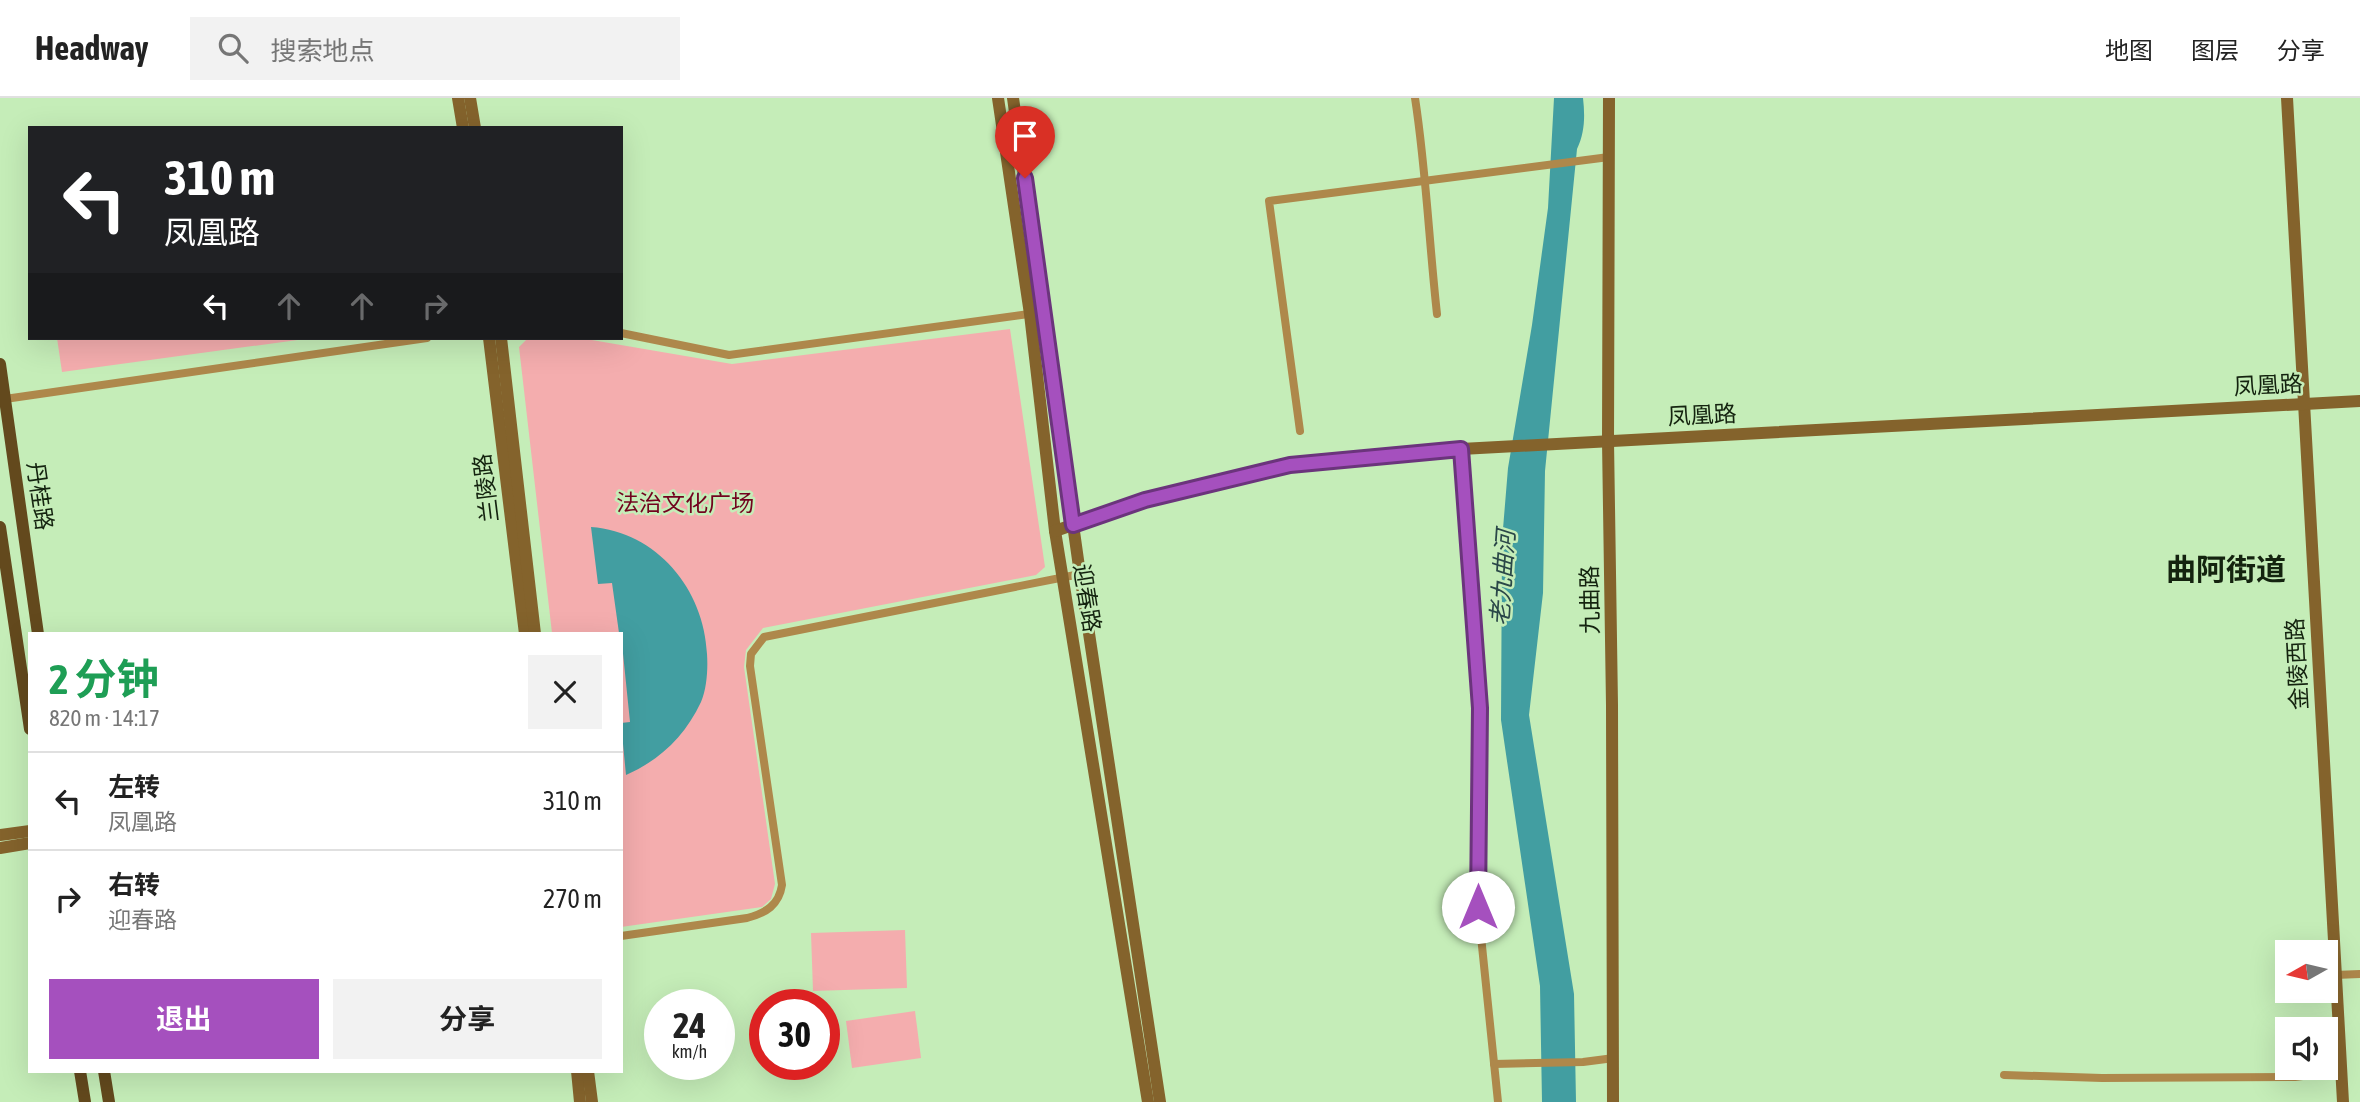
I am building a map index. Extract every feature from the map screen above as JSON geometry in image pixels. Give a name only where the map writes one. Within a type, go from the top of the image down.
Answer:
[{"type":"main road","name":"丹桂路","points":[[0,364],[38,632]]},
{"type":"main road","name":"丹桂路","points":[[0,527],[28,716]]},
{"type":"main road","points":[[80,1073],[85,1102]]},
{"type":"main road","points":[[104,1073],[109,1102]]},
{"type":"street","points":[[458,98],[463,126]]},
{"type":"street","points":[[470,98],[475,126]]},
{"type":"street","name":"迎春路","points":[[998,98],[1030,314],[1055,531],[1148,1102]]},
{"type":"street","name":"迎春路","points":[[1013,98],[1080,573],[1160,1102]]},
{"type":"street","points":[[1415,98],[1422,145],[1423,181],[1437,314]]},
{"type":"street","name":"九曲路","points":[[1609,98],[1608,441],[1613,1102]]},
{"type":"street","name":"金陵西路","points":[[2287,98],[2333,940]]},
{"type":"street","points":[[1300,431],[1269,201],[1609,157]]},
{"type":"street","points":[[623,333],[729,355],[1044,312]]},
{"type":"street","points":[[5,399],[413,340]]},
{"type":"street","name":"兰陵路","points":[[489,340],[524,632]]},
{"type":"street","name":"兰陵路","points":[[501,340],[535,632]]},
{"type":"street","name":"凤凰路","points":[[1055,531],[1145,500],[1290,465],[1461,449],[2360,401]]},
{"type":"street","points":[[1461,449],[1480,708],[1478,907],[1498,1102]]},
{"type":"street","points":[[623,936],[747,918],[762,914],[774,906],[780,896],[782,886],[750,666],[751,654],[764,637],[1080,573]]},
{"type":"street","points":[[0,835],[28,831]]},
{"type":"street","points":[[0,848],[28,844]]},
{"type":"street","points":[[2338,975],[2360,974]]},
{"type":"street","name":"金陵西路","points":[[2337,1003],[2343,1102]]},
{"type":"street","points":[[1494,1064],[1583,1062],[1614,1058]]},
{"type":"street","points":[[2004,1075],[2102,1078],[2295,1077],[2341,1071]]},
{"type":"street","points":[[577,1073],[580,1102]]},
{"type":"street","points":[[588,1073],[592,1102]]},
{"type":"green space","name":"法治文化广场","points":[[1010,329],[1045,567],[1036,575],[763,628],[746,650],[744,667],[775,884],[771,899],[762,907],[623,927],[623,632],[552,632],[519,347],[526,340],[592,340],[732,364]]},
{"type":"green space","points":[[57,340],[297,340],[62,372]]},
{"type":"green space","points":[[905,930],[907,988],[813,989],[811,933]]},
{"type":"green space","points":[[915,1011],[921,1058],[852,1068],[846,1021]]},
{"type":"water","name":"老九曲河","points":[[1554,98],[1583,98],[1584,118],[1577,149],[1545,471],[1543,593],[1529,715],[1574,994],[1576,1102],[1542,1102],[1540,986],[1501,720],[1502,541],[1508,468],[1548,208]]},
{"type":"water","points":[[591,527],[615,531],[656,552],[673,568],[686,587],[697,607],[704,630],[707,678],[695,714],[670,746],[650,762],[626,775],[623,723],[630,722],[623,632],[619,632],[612,583],[598,584]]},
{"type":"district","name":"曲阿街道","points":[[2226,570]]},
{"type":"route","points":[[1025,178],[1073,525],[1145,500],[1290,465],[1461,449],[1480,708],[1478,907]]}]
